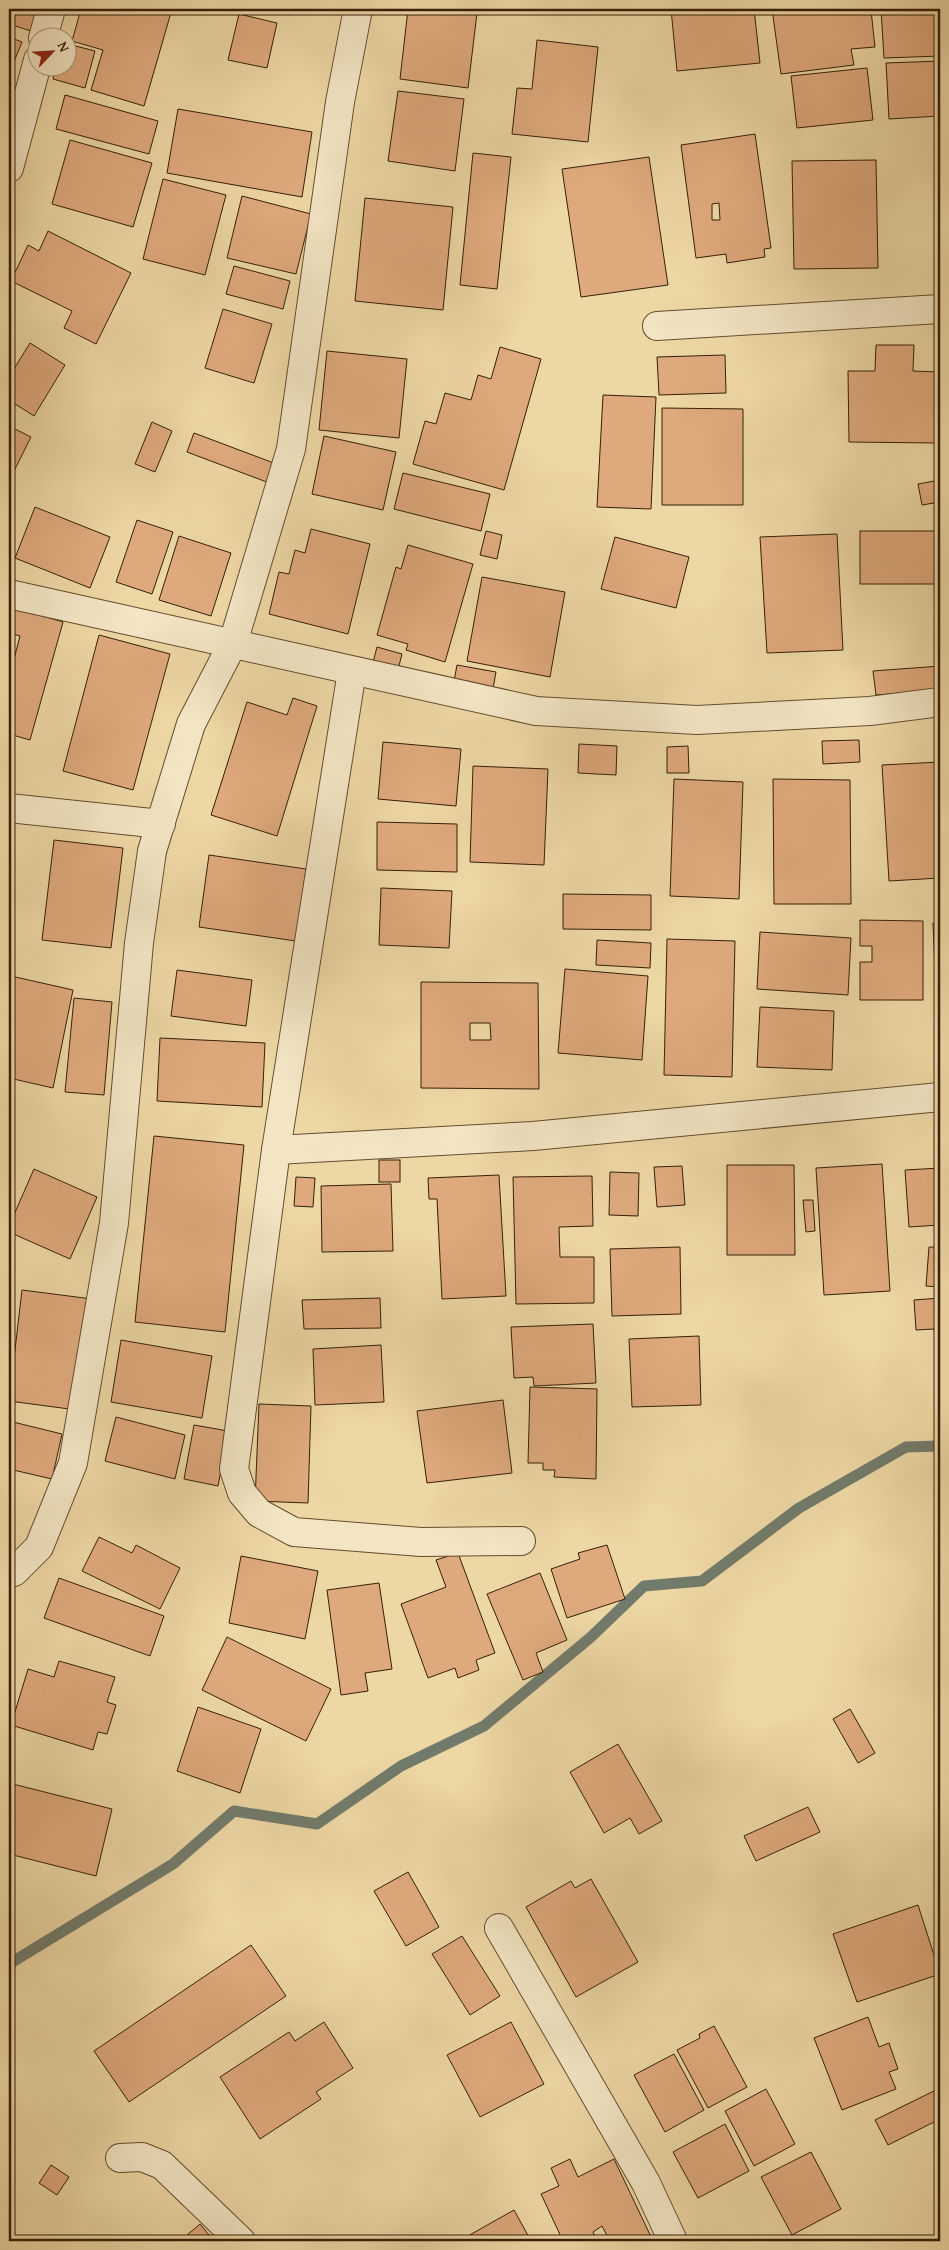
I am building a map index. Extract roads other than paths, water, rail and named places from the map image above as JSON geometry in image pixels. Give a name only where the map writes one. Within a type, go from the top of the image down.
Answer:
[{"type":"street","points":[[46,28],[51,9]]},
{"type":"street","points":[[9,1573],[14,1572],[39,1547],[73,1463],[114,1223],[139,943],[152,851],[191,724],[233,643],[290,449],[340,102],[358,9]]},
{"type":"street","points":[[9,168],[33,78]]},
{"type":"street","points":[[656,326],[940,309]]},
{"type":"street","points":[[9,594],[233,643],[274,655],[536,711],[697,720],[870,711],[940,702]]},
{"type":"street","points":[[352,671],[276,1150],[234,1469],[242,1493],[259,1513],[294,1532],[421,1542],[521,1541]]},
{"type":"street","points":[[9,808],[161,824]]},
{"type":"street","points":[[276,1150],[533,1136],[940,1097]]},
{"type":"street","points":[[499,1928],[646,2183],[673,2241]]},
{"type":"street","points":[[120,2158],[142,2157],[162,2165],[241,2241]]},
{"type":"waterway","points":[[9,1964],[173,1864],[234,1811],[317,1824],[401,1766],[484,1726],[591,1637],[644,1586],[702,1581],[799,1508],[906,1447],[940,1446]]}]
